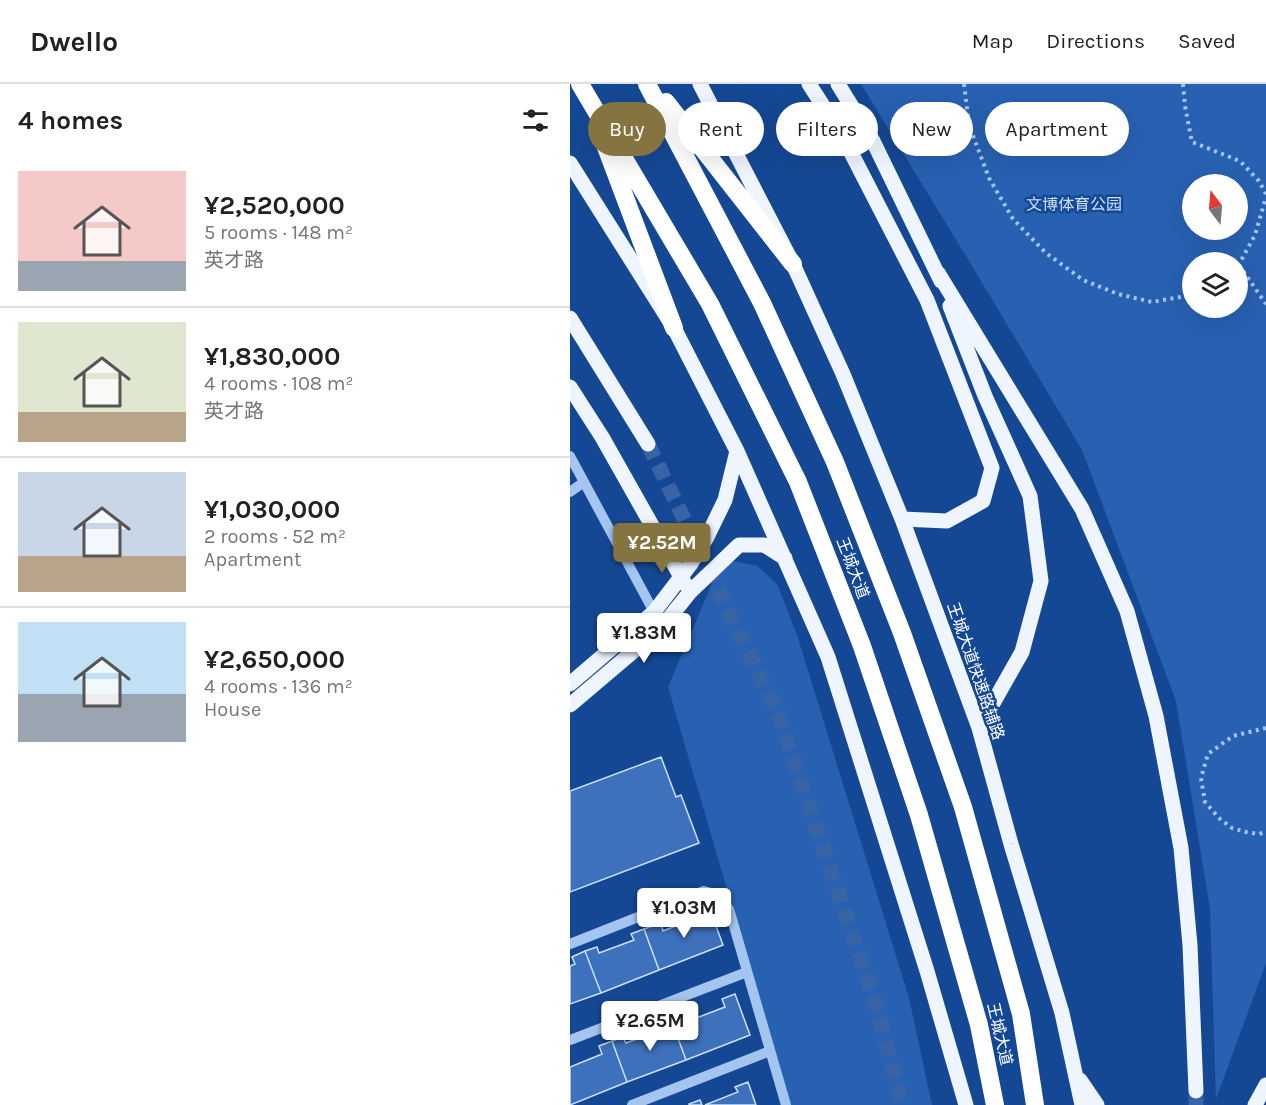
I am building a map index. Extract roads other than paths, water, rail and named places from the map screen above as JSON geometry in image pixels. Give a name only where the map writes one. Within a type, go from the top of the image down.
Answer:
[{"type":"highway","name":"王城大道","points":[[647,84],[762,303],[835,462],[902,633],[963,807],[1021,1014],[1035,1105]]},
{"type":"highway","points":[[652,84],[792,264]]},
{"type":"highway","name":"王城大道","points":[[584,89],[710,304],[798,482],[862,646],[919,815],[979,1025],[995,1105]]},
{"type":"highway","points":[[584,89],[674,328]]},
{"type":"main road","points":[[700,84],[792,264]]},
{"type":"main road","points":[[809,84],[842,135],[927,300],[992,468],[983,501],[947,521],[902,519]]},
{"type":"main road","points":[[838,84],[873,141],[938,273],[1082,509],[1127,611],[1156,716],[1182,848],[1190,945],[1196,1091]]},
{"type":"main road","points":[[570,163],[674,328],[737,450],[828,657],[927,971],[966,1105]]},
{"type":"main road","name":"王城大道快速路辅路","points":[[792,264],[843,374],[902,519],[979,728],[1062,1013],[1082,1105]]},
{"type":"main road","points":[[938,273],[985,396],[1030,496],[1041,581],[1022,652],[979,728]]},
{"type":"main road","points":[[570,318],[648,444]]},
{"type":"main road","points":[[570,387],[602,437],[690,591]]},
{"type":"main road","points":[[570,684],[654,612],[690,566],[725,500],[737,450]]},
{"type":"main road","points":[[570,705],[663,627],[690,591],[739,545],[764,545],[785,558]]},
{"type":"main road","points":[[1076,1074],[1097,1105]]},
{"type":"main road","points":[[1255,1105],[1266,1085]]},
{"type":"street","points":[[570,456],[663,627]]},
{"type":"street","points":[[570,492],[584,482]]},
{"type":"street","points":[[570,944],[704,891],[718,895],[729,909],[786,1105]]},
{"type":"street","points":[[570,1040],[747,972]]},
{"type":"street","points":[[632,1105],[770,1051]]},
{"type":"tunnel","points":[[648,444],[779,716],[878,1011],[902,1105]]},
{"type":"tunnel","points":[[1196,1091],[1196,1105]]},
{"type":"park label","name":"文博体育公园","points":[[1074,204]]}]
